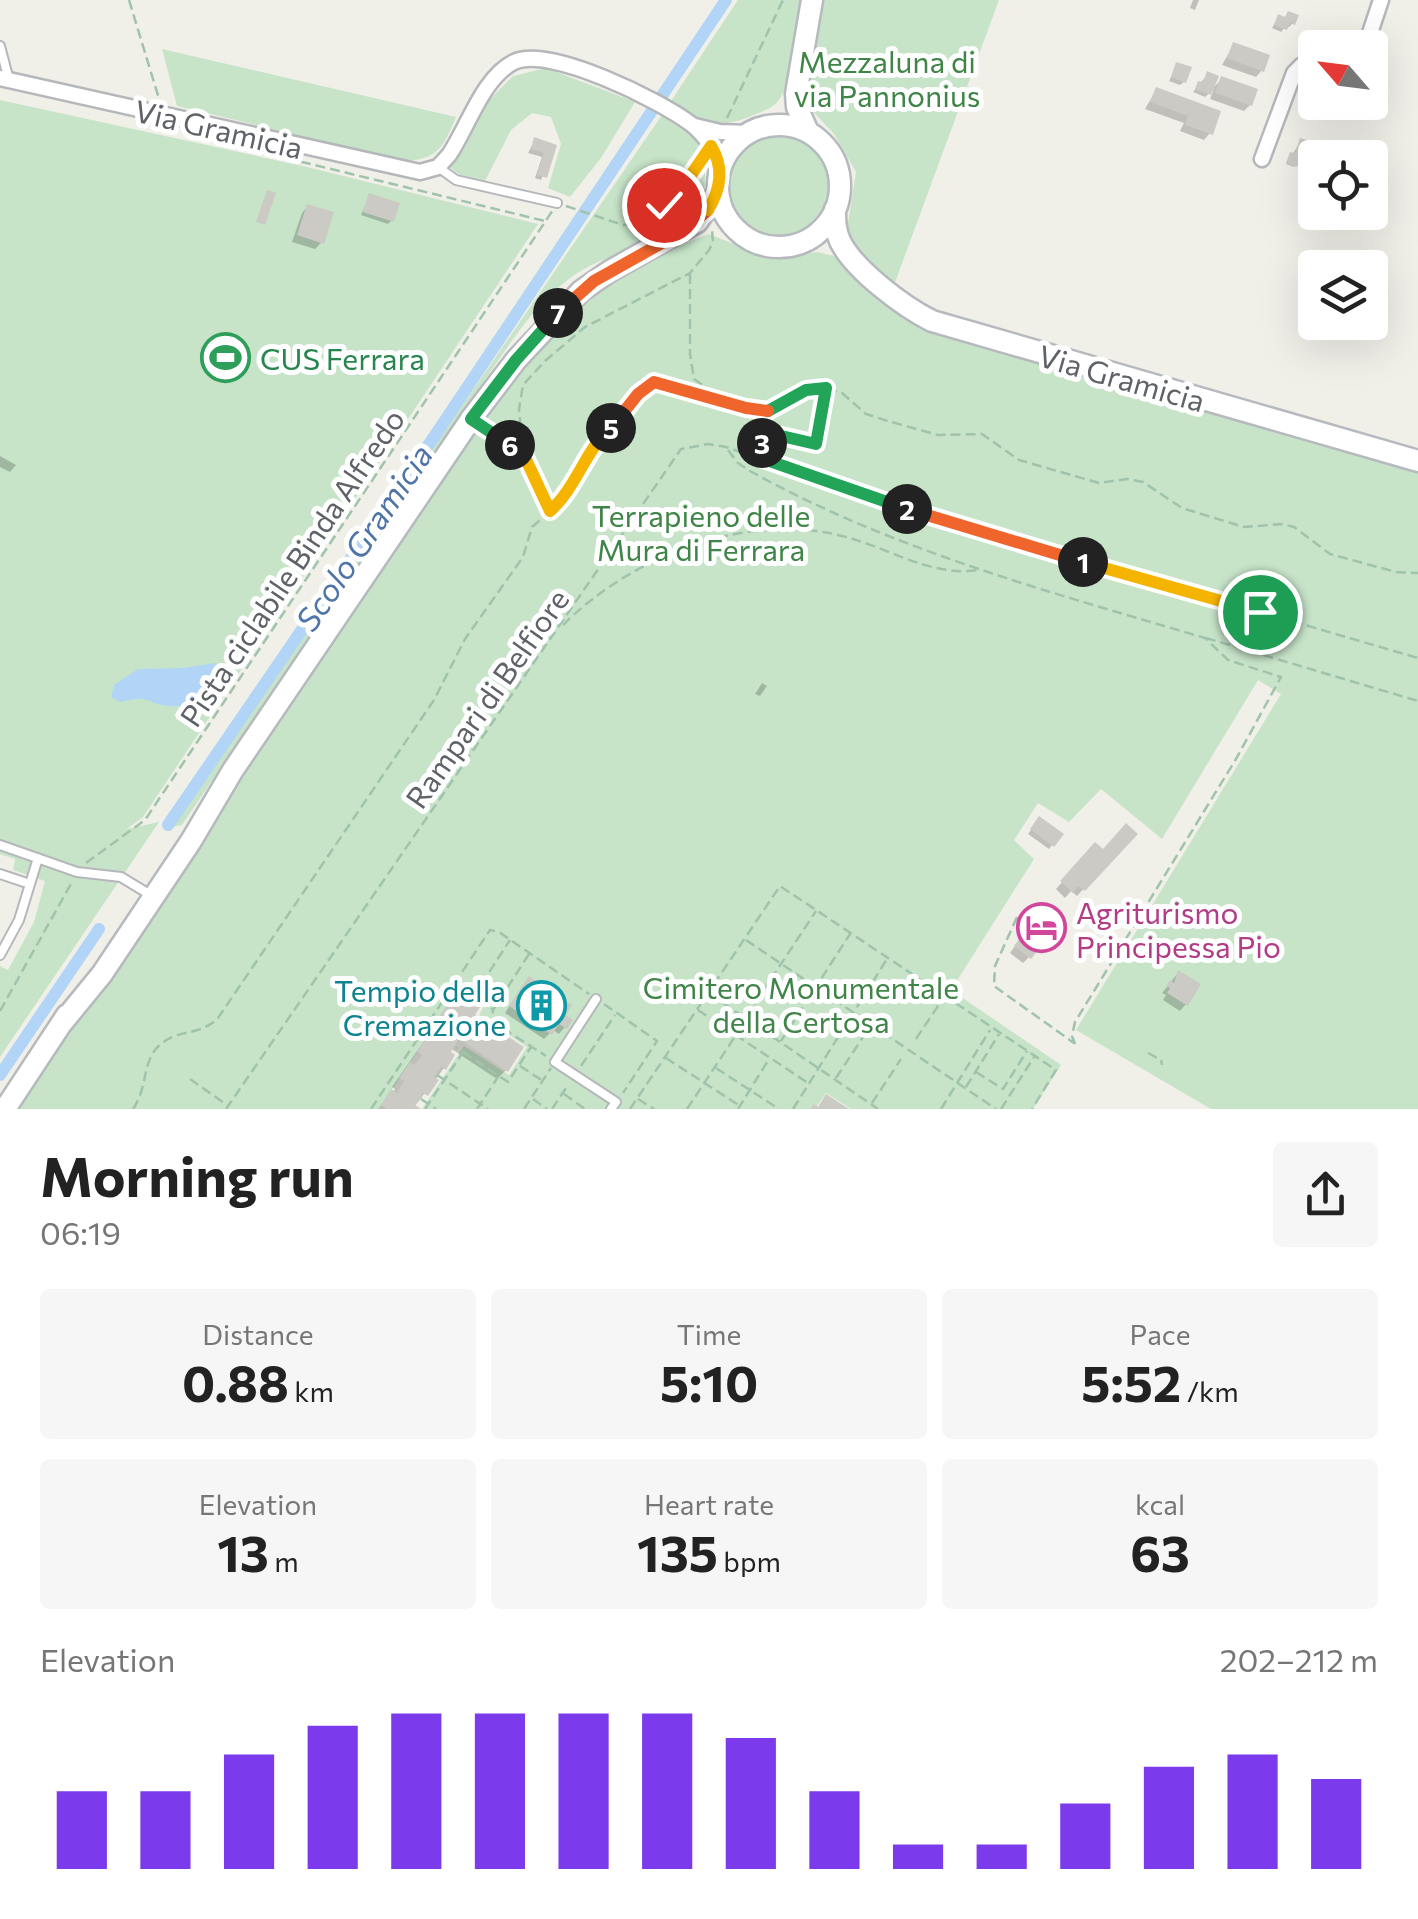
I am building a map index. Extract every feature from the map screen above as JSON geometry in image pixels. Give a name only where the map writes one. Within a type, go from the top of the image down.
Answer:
[{"type":"main road","points":[[737,230],[722,208],[718,192],[720,168],[732,147],[787,104],[797,79],[812,0]]},
{"type":"main road","points":[[797,79],[798,106],[808,132]]},
{"type":"main road","points":[[758,130],[781,125],[808,132],[827,148],[840,181],[835,209],[837,232],[847,253]]},
{"type":"main road","points":[[5,1109],[94,966],[149,893],[200,809],[233,770],[471,419],[530,343],[581,291],[685,230],[705,214],[718,192]]},
{"type":"main road","points":[[798,244],[821,229],[835,209]]},
{"type":"main road","points":[[685,230],[711,226],[737,230],[762,245],[823,245],[847,253]]},
{"type":"main road","name":"Via Gramicia","points":[[847,253],[910,309],[947,327],[1418,461]]},
{"type":"street","points":[[1371,30],[1381,0]]},
{"type":"street","points":[[438,167],[456,145],[495,78],[522,59],[546,59],[644,94],[664,106],[694,126],[711,146],[720,168]]},
{"type":"street","points":[[1262,159],[1298,70]]},
{"type":"street","name":"Via Gramicia","points":[[4,79],[410,171],[438,167]]},
{"type":"street","points":[[694,126],[720,132],[758,130]]},
{"type":"lane","points":[[0,46],[4,79]]},
{"type":"lane","name":"Via Gramicia","points":[[438,167],[456,180],[562,205]]},
{"type":"lane","points":[[0,845],[77,872],[121,876],[149,893]]},
{"type":"lane","points":[[0,955],[4,937],[19,920],[38,858]]},
{"type":"lane","points":[[0,874],[30,884]]},
{"type":"lane","points":[[596,999],[555,1062],[614,1106]]},
{"type":"path","points":[[129,0],[164,116]]},
{"type":"path","points":[[720,132],[783,0]]},
{"type":"path","name":"Pista ciclabile Binda Alfredo","points":[[0,1012],[77,872],[144,820],[547,222],[221,142]]},
{"type":"path","points":[[562,205],[623,225],[641,221],[680,191],[711,146]]},
{"type":"path","points":[[550,511],[523,453],[520,396],[529,377],[567,340],[593,322],[690,273],[709,250],[713,236]]},
{"type":"path","points":[[690,273],[690,354],[694,378],[726,402]]},
{"type":"path","points":[[134,1109],[145,1091],[147,1067],[155,1050],[170,1038],[208,1028],[225,1009],[434,700],[465,639],[522,557],[532,527],[550,511],[584,466],[594,443],[649,384],[661,382],[681,392],[767,411],[806,390],[826,388],[842,393],[866,414],[888,421],[938,435],[982,434],[1018,460],[1099,483],[1127,479],[1143,482],[1182,508],[1244,527],[1294,527],[1330,554],[1396,572],[1418,573]]},
{"type":"path","points":[[752,455],[758,442],[773,446],[777,435],[816,444],[826,388]]},
{"type":"path","points":[[471,419],[523,453]]},
{"type":"path","points":[[726,447],[738,463],[813,505],[980,570],[1418,701]]},
{"type":"path","name":"Rampari di Belfiore","points":[[227,1107],[680,448],[726,447],[900,507],[1418,658]]},
{"type":"path","points":[[557,632],[580,608],[630,576],[705,542],[745,532],[821,531],[950,571],[980,570]]},
{"type":"path","points":[[1017,917],[995,966],[994,986],[1075,1044],[1072,1036],[1076,1022],[1236,759],[1280,677],[1228,660],[1204,638]]},
{"type":"path","points":[[630,1109],[780,886],[1056,1070],[1032,1109]]},
{"type":"path","points":[[745,1018],[816,910]]},
{"type":"path","points":[[371,1109],[488,933],[495,930],[658,1041],[614,1106]]},
{"type":"path","points":[[780,1042],[850,933]]},
{"type":"path","points":[[744,939],[998,1109],[1034,1056]]},
{"type":"path","points":[[473,997],[510,940]]},
{"type":"path","points":[[524,1109],[555,1062],[492,1018],[493,1010],[530,953]]},
{"type":"path","points":[[793,1109],[888,958]]},
{"type":"path","points":[[454,984],[493,1010]]},
{"type":"path","points":[[708,993],[878,1109]]},
{"type":"path","points":[[916,1039],[945,996]]},
{"type":"path","points":[[697,1009],[809,1084]]},
{"type":"path","points":[[532,1098],[550,1109],[616,1013]]},
{"type":"path","points":[[425,1027],[434,1033]]},
{"type":"path","points":[[940,1109],[992,1028]]},
{"type":"path","points":[[965,1088],[1000,1033]]},
{"type":"path","points":[[835,1080],[865,1034]]},
{"type":"path","points":[[687,1109],[736,1035]]},
{"type":"path","points":[[454,1047],[508,1082],[531,1047]]},
{"type":"path","points":[[976,1072],[1003,1090],[1028,1051]]},
{"type":"path","points":[[427,1106],[462,1052]]},
{"type":"path","points":[[1148,1053],[1162,1064]]},
{"type":"path","points":[[407,1054],[416,1060]]},
{"type":"path","points":[[665,1057],[739,1108],[770,1058]]},
{"type":"path","points":[[871,1104],[901,1058]]},
{"type":"path","points":[[519,1066],[542,1081]]},
{"type":"path","points":[[715,1067],[779,1109]]},
{"type":"path","points":[[438,1075],[488,1109]]},
{"type":"path","points":[[477,1109],[498,1076]]},
{"type":"path","points":[[391,1078],[400,1084]]},
{"type":"path","points":[[190,1080],[227,1107]]},
{"type":"path","points":[[562,1094],[585,1109]]},
{"type":"path","points":[[422,1099],[436,1109]]},
{"type":"path","points":[[637,1099],[654,1109]]},
{"type":"path","points":[[374,1104],[382,1109]]},
{"type":"green space","points":[[738,0],[801,0],[791,67],[784,92],[773,106],[739,120],[718,123],[671,101]]},
{"type":"green space","name":"Mezzaluna di via Pannonius","points":[[823,0],[999,0],[894,285],[854,244],[847,229],[856,172],[834,134],[804,102]]},
{"type":"green space","points":[[162,49],[456,117],[438,150],[425,158],[405,161],[177,106]]},
{"type":"green space","points":[[546,68],[635,102],[601,158],[570,197],[548,188],[561,144],[551,117],[532,113],[511,130],[485,181],[460,175],[450,167],[490,99],[513,76]]},
{"type":"green space","name":"CUS Ferrara","points":[[0,100],[307,167],[538,224],[143,817],[127,829],[159,822],[0,1057],[0,966],[8,970],[34,922],[45,881],[13,870],[15,859],[0,854]]},
{"type":"green space","points":[[662,115],[686,131],[701,150],[705,181],[697,208],[673,228],[570,278],[534,312],[182,825],[173,827]]},
{"type":"green space","points":[[779,134],[799,138],[816,149],[827,166],[831,186],[827,206],[816,223],[799,234],[779,238],[759,234],[742,223],[731,206],[727,186],[731,166],[742,149],[759,138]]},
{"type":"green space","points":[[709,234],[761,255],[780,258],[817,252],[834,256],[891,306],[927,331],[1418,472],[1418,1109],[1211,1109],[1076,1030],[1281,694],[1258,680],[1162,839],[1101,789],[1069,822],[1038,803],[1014,840],[1034,859],[951,990],[1061,1065],[1033,1109],[851,1109],[826,1093],[815,1109],[422,1109],[464,1046],[509,1075],[527,1047],[479,1015],[484,1006],[459,989],[379,1109],[18,1109],[473,434],[521,369],[561,322],[605,284],[656,256]]},
{"type":"water","points":[[215,663],[225,672],[223,688],[190,704],[168,706],[143,699],[121,702],[111,697],[114,685],[138,669]]},
{"type":"building","points":[[1288,11],[1299,15],[1295,25],[1290,23],[1287,30],[1274,25],[1278,14],[1285,17]]},
{"type":"building","points":[[1233,42],[1270,55],[1264,72],[1227,58]]},
{"type":"building","points":[[1176,62],[1192,67],[1186,83],[1171,77]]},
{"type":"building","points":[[1207,71],[1219,76],[1211,95],[1195,89]]},
{"type":"building","points":[[1221,76],[1258,89],[1252,106],[1215,93]]},
{"type":"building","points":[[1156,87],[1221,111],[1213,135],[1185,125],[1188,116],[1150,102]]},
{"type":"building","points":[[534,137],[557,145],[547,178],[537,175],[544,153],[531,149]]},
{"type":"building","points":[[1298,144],[1297,167],[1286,163],[1290,152],[1295,153]]},
{"type":"building","points":[[645,168],[665,182],[654,198],[634,185]]},
{"type":"building","points":[[267,190],[276,193],[265,225],[256,222]]},
{"type":"building","points":[[369,193],[400,203],[394,222],[363,212]]},
{"type":"building","points":[[307,204],[334,212],[324,244],[297,235]]},
{"type":"building","points":[[1039,816],[1064,834],[1054,847],[1030,829]]},
{"type":"building","points":[[1126,823],[1138,834],[1085,891],[1078,886],[1073,893],[1060,881],[1095,842],[1103,849]]},
{"type":"building","points":[[1045,905],[1063,918],[1031,959],[1014,946]]},
{"type":"building","points":[[1178,970],[1201,984],[1188,1006],[1167,993],[1170,988],[1166,986],[1170,980],[1174,983]]},
{"type":"building","name":"Tempio della Cremazione","points":[[529,976],[572,1005],[566,1015],[573,1020],[567,1029],[559,1024],[552,1035],[509,1006]]},
{"type":"building","points":[[461,994],[480,1007],[475,1015],[524,1047],[508,1072],[459,1039],[446,1070],[441,1067],[434,1077],[439,1080],[428,1096],[423,1093],[415,1105],[421,1109],[387,1109],[381,1105],[391,1089],[397,1093],[404,1081],[399,1078],[410,1062],[415,1065],[422,1055],[417,1051],[427,1035],[432,1039],[440,1027],[434,1024],[451,999],[456,1002]]},
{"type":"building","points":[[826,1094],[849,1109],[810,1109],[814,1104],[818,1107]]},
{"type":"waterway","name":"Scolo Gramicia","points":[[168,825],[726,0]]},
{"type":"waterway","name":"Scolo Gramicia","points":[[0,1075],[99,929]]},
{"type":"place","name":"CUS Ferrara","points":[[225,357]]},
{"type":"place","name":"Agriturismo Principessa Pio","points":[[1041,928]]},
{"type":"place","name":"Tempio della Cremazione","points":[[541,1006]]},
{"type":"route","points":[[664,205],[680,191],[711,146],[720,168],[718,192],[705,214],[685,230],[581,291],[530,343],[471,419],[523,453],[550,511],[584,466],[594,443],[649,384],[661,382],[681,392],[702,394],[758,411],[776,408],[806,390],[826,388],[816,444],[777,435],[773,446],[758,442],[752,455],[900,507],[1260,612]]},
{"type":"park label","name":"Terrapieno delle Mura di Ferrara","points":[[701,531]]},
{"type":"park label","name":"Cimitero Monumentale della Certosa","points":[[801,1003]]}]
